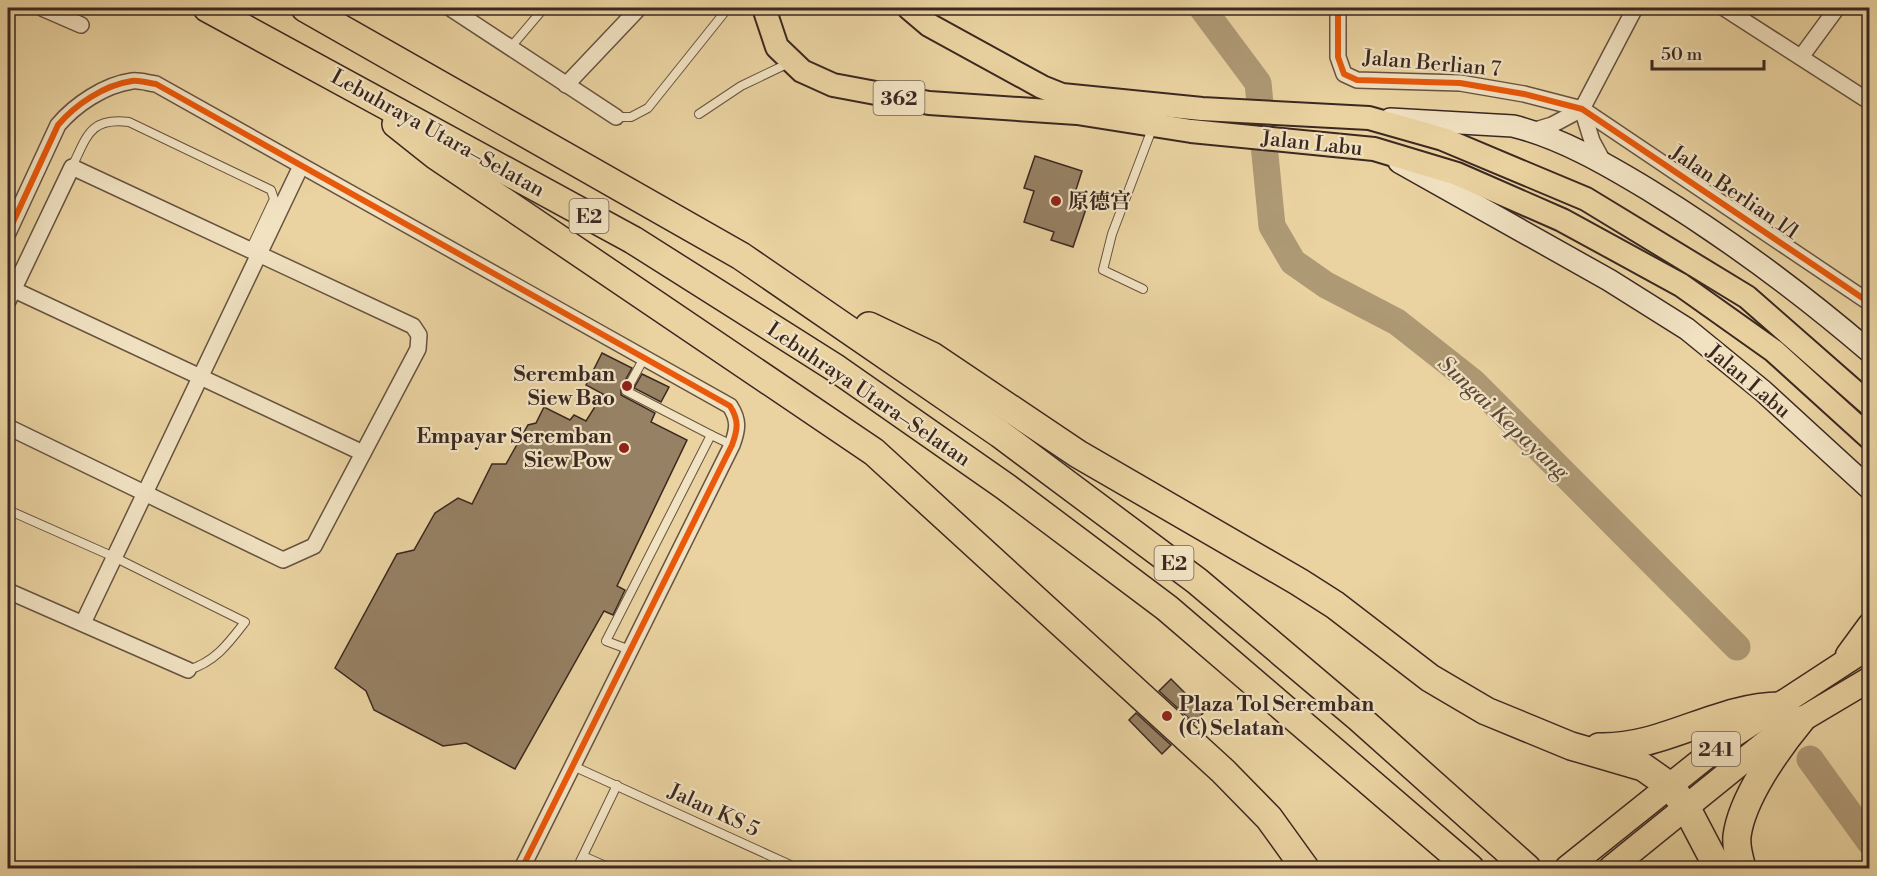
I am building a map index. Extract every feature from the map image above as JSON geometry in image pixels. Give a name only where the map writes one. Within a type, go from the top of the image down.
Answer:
[{"type":"highway","name":"Lebuhraya Utara–Selatan","points":[[207,8],[334,75],[633,240],[837,369],[1006,487],[1167,608],[1470,868]]},
{"type":"highway","name":"Lebuhraya Utara–Selatan","points":[[305,8],[741,256],[1000,434],[1197,581],[1359,718],[1527,868]]},
{"type":"highway","points":[[334,75],[435,155],[874,452],[1223,771],[1269,818],[1305,868]]},
{"type":"highway","points":[[795,291],[932,356],[1078,454],[1335,605],[1430,678],[1486,711],[1571,746],[1643,768],[1678,796],[1718,868]]},
{"type":"highway","points":[[1836,669],[1869,625]]},
{"type":"highway","name":"241","points":[[1567,868],[1678,796],[1780,719],[1836,669],[1869,646]]},
{"type":"highway","name":"241","points":[[1780,719],[1841,695],[1869,679]]},
{"type":"highway","points":[[1571,746],[1628,745],[1723,715],[1780,719],[1759,781],[1740,822],[1737,838],[1742,868]]},
{"type":"highway","name":"241","points":[[1611,868],[1678,796]]},
{"type":"main road","name":"Jalan Labu","points":[[764,8],[777,46],[802,71],[833,85],[867,93],[929,103],[1077,113],[1191,130],[1374,149],[1609,280],[1687,329],[1763,391],[1869,489]]},
{"type":"main road","name":"Jalan Labu","points":[[909,8],[929,25],[1042,87],[1062,95],[1202,109],[1493,123],[1532,131],[1604,163],[1763,265],[1869,352]]},
{"type":"main road","points":[[1369,118],[1443,139],[1586,199],[1747,297],[1869,405]]},
{"type":"main road","points":[[1374,149],[1457,174],[1562,220],[1681,285],[1774,351],[1869,438]]},
{"type":"street","points":[[42,8],[81,26]]},
{"type":"street","points":[[450,8],[509,49],[616,117]]},
{"type":"street","points":[[566,85],[639,8]]},
{"type":"street","name":"Jalan Berlian 7","points":[[1338,8],[1338,57],[1344,74],[1357,80],[1460,83],[1524,94],[1582,109]]},
{"type":"street","points":[[1532,131],[1552,125],[1582,109],[1635,8]]},
{"type":"street","points":[[1724,8],[1869,102]]},
{"type":"street","points":[[1801,57],[1837,8]]},
{"type":"street","points":[[8,233],[58,125],[70,111],[113,86],[133,81],[156,84],[730,405],[738,418],[737,432],[732,445],[522,868]]},
{"type":"street","points":[[1582,109],[1592,141],[1604,163]]},
{"type":"street","name":"Jalan Berlian 1/1","points":[[1582,109],[1869,303]]},
{"type":"street","points":[[83,623],[200,377],[255,252],[301,166]]},
{"type":"street","points":[[8,427],[283,560],[314,546],[418,350],[419,335],[413,326],[72,167],[9,292],[363,453]]},
{"type":"street","points":[[8,591],[188,670]]},
{"type":"lane","points":[[509,49],[544,8]]},
{"type":"lane","points":[[616,117],[631,117],[648,108],[728,8]]},
{"type":"lane","points":[[699,114],[741,86],[793,62]]},
{"type":"lane","points":[[72,167],[87,134],[98,123],[114,120],[129,122],[271,190],[274,198],[255,252]]},
{"type":"lane","points":[[1143,290],[1103,270],[1112,234],[1154,125]]},
{"type":"lane","points":[[644,358],[626,391],[732,445]]},
{"type":"lane","points":[[630,651],[606,641],[711,435]]},
{"type":"lane","points":[[8,510],[114,557],[245,622],[221,653],[201,666],[188,670]]},
{"type":"lane","name":"Jalan KS 5","points":[[573,766],[796,868]]},
{"type":"lane","points":[[577,868],[616,785]]},
{"type":"lane","points":[[583,855],[610,868]]},
{"type":"lane","points":[[772,868],[776,859]]},
{"type":"building","name":"原德宫","points":[[1035,156],[1082,171],[1073,199],[1088,203],[1073,247],[1051,240],[1054,232],[1024,222],[1034,191],[1024,188]]},
{"type":"building","points":[[602,353],[632,368],[621,388],[621,395],[655,413],[651,422],[687,440],[617,586],[625,590],[613,615],[604,611],[515,769],[466,743],[443,746],[374,710],[366,691],[335,668],[397,554],[414,550],[435,513],[458,498],[472,504],[492,464],[506,464],[528,425],[536,423],[544,407],[570,420],[574,415],[586,421],[603,394],[586,385]]},
{"type":"building","points":[[642,374],[669,387],[661,402],[634,388]]},
{"type":"building","points":[[1171,679],[1204,712],[1194,723],[1159,691]]},
{"type":"building","points":[[1136,713],[1171,745],[1162,754],[1129,720]]},
{"type":"waterway","name":"Sungai Kepayang","points":[[1202,8],[1258,83],[1272,226],[1293,262],[1326,285],[1397,322],[1473,382],[1737,647]]},
{"type":"waterway","name":"Sungai Kepayang","points":[[1810,759],[1870,842]]},
{"type":"cycle path","points":[[1338,8],[1338,57],[1344,74],[1357,80],[1460,83],[1524,94],[1582,109],[1870,303]]},
{"type":"cycle path","points":[[8,233],[58,125],[82,103],[101,91],[121,83],[135,81],[156,84],[730,406],[737,425],[732,445],[522,868]]},
{"type":"place","name":"原德宫","points":[[1056,201]]},
{"type":"place","name":"Seremban Siew Bao","points":[[627,386]]},
{"type":"place","name":"Empayar Seremban Siew Pow","points":[[624,448]]},
{"type":"place","name":"Plaza Tol Seremban (C) Selatan","points":[[1167,716]]}]
